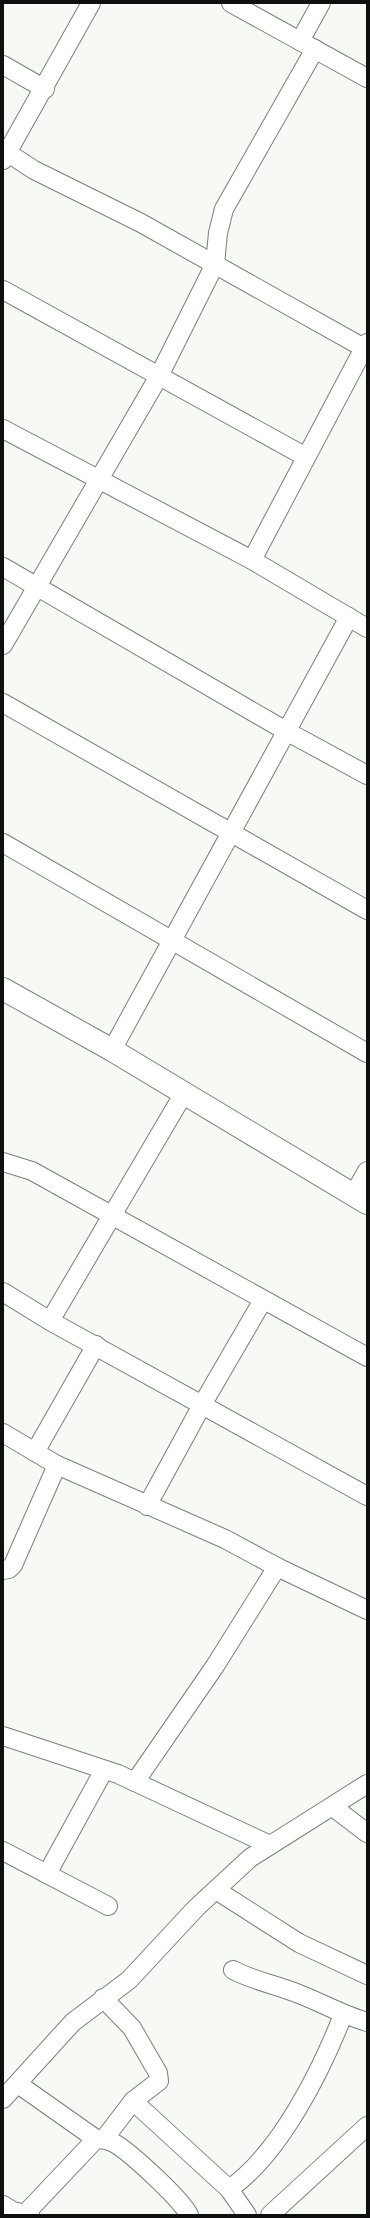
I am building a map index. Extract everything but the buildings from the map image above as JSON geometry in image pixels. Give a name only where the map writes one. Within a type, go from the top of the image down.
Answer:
[{"type":"street","points":[[91,3],[45,89],[5,157],[141,223],[366,347],[252,560]]},
{"type":"street","points":[[231,3],[367,78]]},
{"type":"street","points":[[3,646],[159,376],[215,264],[218,233],[224,209],[307,45],[322,3]]},
{"type":"street","points":[[3,65],[45,89]]},
{"type":"street","points":[[3,290],[306,457]]},
{"type":"street","points":[[3,429],[252,560],[367,628]]},
{"type":"street","points":[[3,566],[286,731],[367,775]]},
{"type":"street","points":[[112,1050],[349,617]]},
{"type":"street","points":[[3,703],[367,910]]},
{"type":"street","points":[[3,843],[172,939],[367,1053]]},
{"type":"street","points":[[3,989],[112,1050],[360,1199],[367,1171]]},
{"type":"street","points":[[50,1321],[184,1093]]},
{"type":"street","points":[[3,1162],[32,1170],[367,1357]]},
{"type":"street","points":[[3,1292],[50,1321],[96,1345],[367,1496]]},
{"type":"street","points":[[147,1506],[202,1405],[263,1300]]},
{"type":"street","points":[[35,1452],[96,1345]]},
{"type":"street","points":[[3,1433],[57,1465],[147,1506],[225,1539],[277,1567],[367,1610]]},
{"type":"street","points":[[3,1570],[9,1569],[13,1565],[57,1465]]},
{"type":"street","points":[[135,1782],[215,1666],[277,1567]]},
{"type":"street","points":[[3,1736],[135,1782],[270,1845]]},
{"type":"street","points":[[47,1874],[104,1770]]},
{"type":"street","points":[[3,2099],[73,2022],[129,1980],[216,1890],[250,1858],[334,1807],[367,1784]]},
{"type":"street","points":[[334,1807],[367,1833]]},
{"type":"street","points":[[3,1851],[108,1906]]},
{"type":"street","points":[[216,1890],[299,1943],[367,1974]]},
{"type":"street","points":[[233,1970],[251,1979],[298,1993],[343,2015],[367,2022]]},
{"type":"street","points":[[3,2205],[13,2211],[28,2214],[100,2139],[133,2101],[159,2081],[158,2073],[132,2028],[103,1998]]},
{"type":"street","points":[[228,2188],[239,2181],[278,2137],[327,2055],[343,2015]]},
{"type":"street","points":[[18,2084],[100,2139],[122,2149],[174,2195],[189,2215]]},
{"type":"street","points":[[133,2101],[228,2188],[247,2215]]},
{"type":"street","points":[[270,2215],[367,2126]]}]
